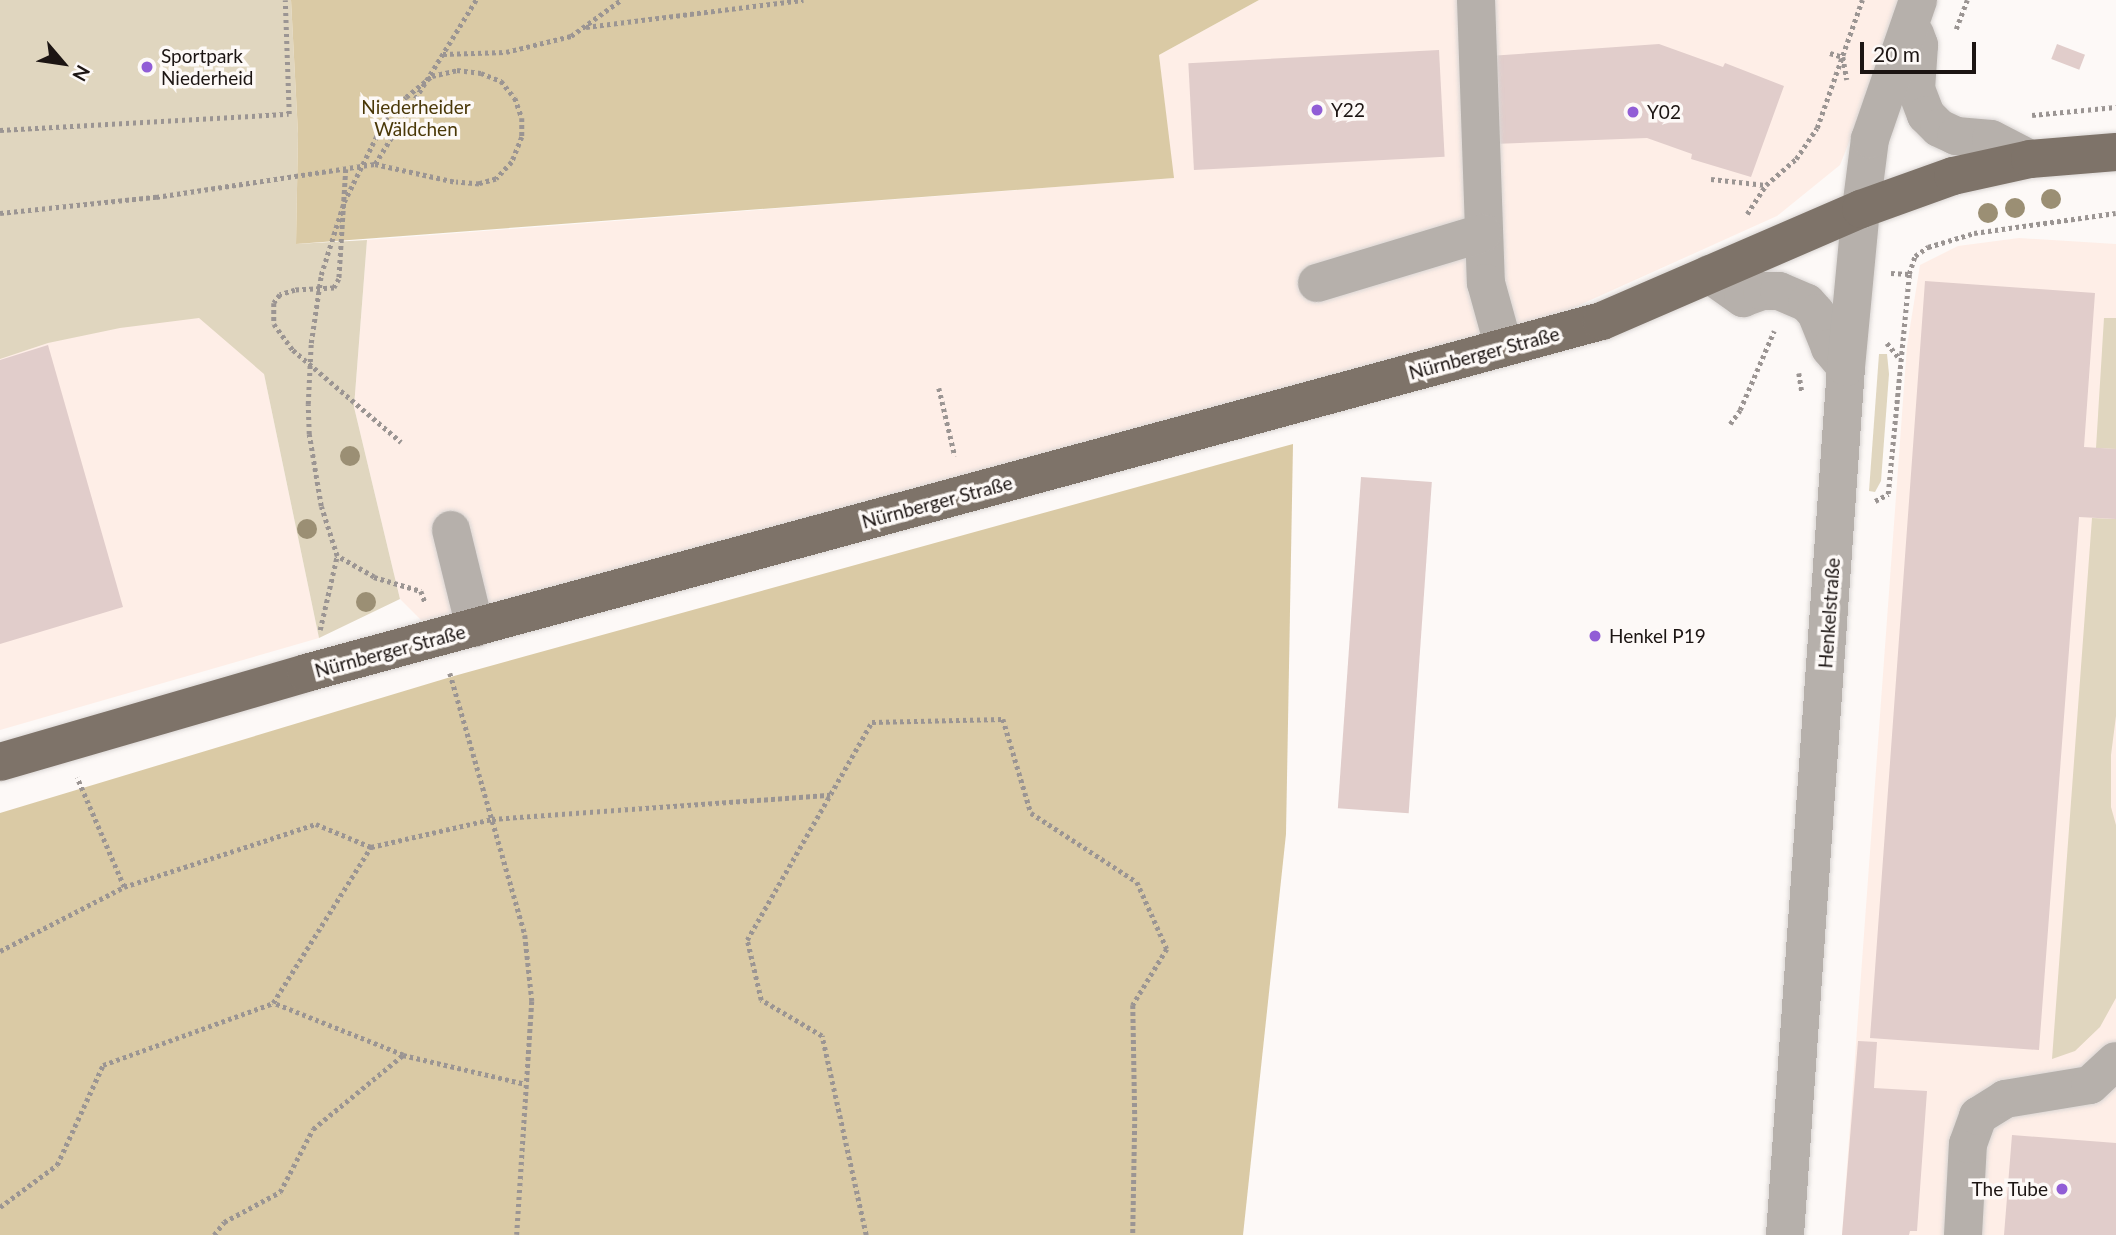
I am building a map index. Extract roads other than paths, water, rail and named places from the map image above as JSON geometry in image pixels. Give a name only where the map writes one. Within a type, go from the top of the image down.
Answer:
[{"type":"main road","name":"Nürnberger Straße","points":[[0,762],[306,673],[1602,321],[1861,209],[1953,176],[2030,159],[2116,152]]},
{"type":"street","points":[[1476,0],[1486,283],[1504,348]]},
{"type":"street","points":[[1915,10],[1919,45],[1916,89],[1926,116],[1939,128],[1956,136],[1991,139],[2030,159]]},
{"type":"street","name":"Henkelstraße","points":[[1785,1235],[1846,367],[1861,209],[1874,127],[1915,10]]},
{"type":"street","points":[[1317,284],[1483,233]]},
{"type":"street","points":[[1709,274],[1743,298],[1762,291],[1779,291],[1807,303],[1815,313],[1830,348],[1846,367]]},
{"type":"street","points":[[451,530],[457,633]]},
{"type":"street","points":[[1963,1235],[1968,1144],[1978,1116],[2005,1099],[2090,1085],[2116,1061]]},
{"type":"place","name":"Sportpark Niederheid","points":[[147,67]]},
{"type":"place","name":"Y22","points":[[1317,110]]},
{"type":"place","name":"Y02","points":[[1633,112]]},
{"type":"place","name":"Henkel P19","points":[[1595,636]]},
{"type":"place","name":"The Tube","points":[[2062,1189]]},
{"type":"park label","name":"Niederheider Wäldchen","points":[[416,118]]}]
